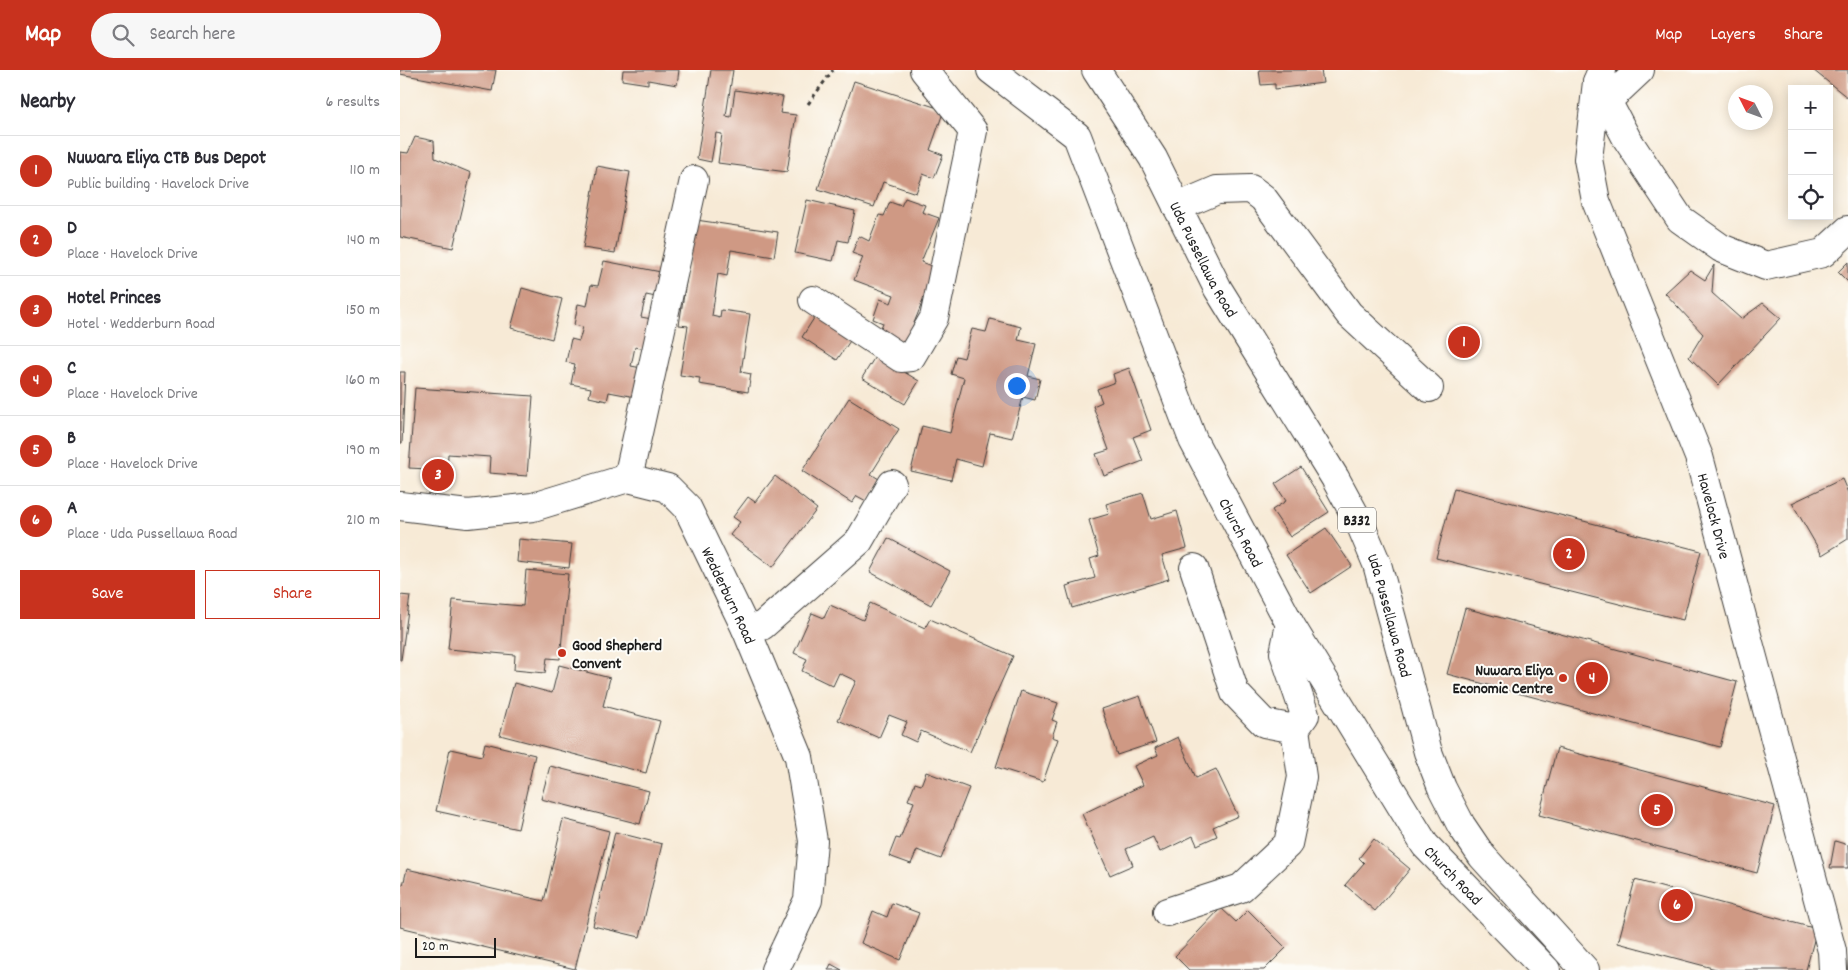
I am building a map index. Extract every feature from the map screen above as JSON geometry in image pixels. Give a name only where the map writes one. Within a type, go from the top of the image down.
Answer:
[{"type":"street","points":[[813,300],[901,358],[911,356],[934,318],[973,131],[924,70]]},
{"type":"street","name":"Church Road","points":[[991,70],[1077,136],[1193,440],[1290,624],[1424,845],[1546,970]]},
{"type":"street","points":[[1640,70],[1602,84],[1627,139],[1680,219],[1720,248],[1766,266],[1823,254],[1848,230]]},
{"type":"street","name":"Uda Pussellawa Road","points":[[1100,72],[1153,158],[1218,289],[1330,470],[1361,526],[1377,564],[1428,752],[1442,788],[1461,825],[1482,856],[1586,970]]},
{"type":"street","name":"Havelock Drive","points":[[1602,84],[1588,159],[1596,201],[1699,457],[1832,951],[1833,970]]},
{"type":"street","points":[[400,506],[468,514],[533,507],[628,478],[694,180]]},
{"type":"street","points":[[1177,206],[1218,190],[1251,189],[1263,198],[1349,314],[1429,388]]},
{"type":"street","name":"Wedderburn Road","points":[[628,478],[668,488],[687,507],[746,629],[800,757],[813,841],[808,900],[775,970]]},
{"type":"street","points":[[746,629],[762,626],[860,541],[892,484]]},
{"type":"street","points":[[1194,568],[1234,693],[1264,722],[1294,729]]},
{"type":"street","points":[[1167,912],[1241,888],[1288,844],[1302,777],[1294,729],[1305,715],[1284,653],[1290,624]]},
{"type":"path","points":[[808,104],[833,70]]},
{"type":"building","points":[[400,70],[496,70],[492,91],[400,74]]},
{"type":"building","points":[[623,70],[679,70],[677,85],[648,80],[648,84],[622,80]]},
{"type":"building","points":[[711,70],[733,70],[726,116],[731,117],[735,90],[783,97],[780,113],[796,115],[787,172],[718,163],[722,134],[716,133],[711,162],[697,159]]},
{"type":"building","points":[[1259,70],[1321,70],[1323,83],[1275,89],[1275,84],[1261,85]]},
{"type":"building","points":[[1813,70],[1848,70],[1848,98]]},
{"type":"building","points":[[854,81],[944,110],[930,150],[943,155],[934,178],[923,174],[916,193],[883,182],[874,207],[818,189]]},
{"type":"building","points":[[415,137],[434,141],[435,158],[471,173],[453,248],[400,237],[400,152],[408,153]]},
{"type":"building","points":[[597,166],[630,172],[615,253],[583,248]]},
{"type":"building","points":[[905,198],[925,205],[922,212],[939,218],[921,262],[936,268],[906,343],[879,332],[883,323],[873,319],[880,299],[891,303],[894,295],[854,280],[863,257],[852,253],[859,236],[869,241],[879,215],[884,216],[890,202],[901,206]]},
{"type":"building","points":[[807,200],[855,211],[848,242],[838,240],[833,261],[795,253]]},
{"type":"building","points":[[696,220],[778,232],[774,257],[731,250],[727,276],[718,274],[712,316],[720,318],[721,310],[750,314],[741,372],[751,374],[748,392],[699,384],[700,378],[680,375],[688,326],[679,325]]},
{"type":"building","points":[[604,261],[661,272],[656,297],[646,295],[641,317],[657,320],[651,350],[635,347],[631,366],[647,369],[641,398],[609,392],[607,401],[589,397],[591,388],[571,384],[575,364],[566,362],[571,339],[579,341],[583,327],[574,325],[578,304],[587,306],[591,285],[598,286]]},
{"type":"building","points":[[1848,262],[1848,282],[1838,272]]},
{"type":"building","points":[[1714,265],[1712,293],[1741,319],[1763,303],[1781,318],[1718,385],[1689,357],[1703,334],[1665,293],[1690,270],[1705,280]]},
{"type":"building","points":[[522,288],[562,299],[552,339],[511,328]]},
{"type":"building","points":[[816,315],[852,338],[837,360],[802,337]]},
{"type":"building","points":[[990,319],[1021,327],[1018,340],[1036,344],[1028,376],[1040,379],[1035,400],[1023,397],[1012,438],[990,433],[982,466],[956,459],[951,480],[911,471],[922,426],[950,433],[964,378],[951,374],[956,356],[964,358],[972,329],[986,332]]},
{"type":"building","points":[[876,355],[919,381],[905,404],[862,378]]},
{"type":"building","points":[[1129,368],[1151,430],[1133,437],[1143,461],[1104,476],[1096,454],[1109,450],[1093,406],[1102,402],[1097,389],[1115,382],[1113,374]]},
{"type":"building","points":[[400,372],[405,372],[402,443],[400,443]]},
{"type":"building","points":[[415,388],[533,396],[527,476],[489,473],[490,457],[448,454],[447,470],[409,468]]},
{"type":"building","points":[[849,398],[899,429],[871,474],[882,481],[868,502],[857,496],[852,503],[802,471]]},
{"type":"building","points":[[1301,467],[1329,512],[1290,537],[1272,510],[1286,501],[1275,484]]},
{"type":"building","points":[[775,476],[817,509],[773,567],[730,535],[740,522],[733,517],[748,497],[755,502]]},
{"type":"building","points":[[1842,479],[1848,493],[1848,539],[1822,555],[1792,503]]},
{"type":"building","points":[[1454,488],[1701,551],[1683,620],[1436,558]]},
{"type":"building","points":[[1143,493],[1151,519],[1177,511],[1187,548],[1162,555],[1169,579],[1072,608],[1066,586],[1095,578],[1090,559],[1099,556],[1089,520],[1109,514],[1106,504]]},
{"type":"building","points":[[1326,528],[1352,566],[1311,593],[1286,555]]},
{"type":"building","points":[[888,538],[950,571],[931,605],[870,572]]},
{"type":"building","points":[[519,539],[572,544],[569,568],[517,562]]},
{"type":"building","points":[[526,570],[568,574],[560,659],[547,658],[545,673],[514,670],[515,655],[448,649],[453,600],[523,606]]},
{"type":"building","points":[[400,595],[410,596],[401,660],[400,660]]},
{"type":"building","points":[[870,603],[925,628],[930,619],[1013,656],[970,752],[921,731],[916,742],[901,735],[907,722],[889,715],[879,738],[838,720],[856,681],[839,673],[833,686],[802,671],[807,659],[794,653],[812,613],[824,618],[830,605],[863,620]]},
{"type":"building","points":[[1465,608],[1737,682],[1720,747],[1447,674]]},
{"type":"building","points":[[559,665],[610,678],[603,706],[660,721],[646,773],[500,735],[514,683],[552,693]]},
{"type":"building","points":[[1021,691],[1058,703],[1052,720],[1057,722],[1052,737],[1058,739],[1043,782],[996,767]]},
{"type":"building","points":[[1140,696],[1156,742],[1117,755],[1102,709]]},
{"type":"building","points":[[1178,737],[1196,778],[1216,769],[1238,816],[1213,827],[1217,836],[1197,845],[1193,836],[1160,852],[1153,837],[1126,849],[1133,865],[1110,875],[1082,814],[1143,785],[1134,766],[1158,755],[1155,748]]},
{"type":"building","points":[[485,743],[535,755],[518,829],[436,811],[450,749],[482,756]]},
{"type":"building","points":[[1557,748],[1775,806],[1757,873],[1539,815]]},
{"type":"building","points":[[550,766],[649,791],[640,824],[541,799]]},
{"type":"building","points":[[926,772],[969,788],[941,859],[917,850],[911,864],[889,856],[896,838],[900,839],[914,802],[908,800],[915,783],[921,785]]},
{"type":"building","points":[[563,819],[609,831],[575,969],[400,927],[400,884],[403,885],[407,869],[544,901]]},
{"type":"building","points":[[615,832],[662,844],[640,937],[593,926]]},
{"type":"building","points":[[1374,839],[1410,869],[1375,911],[1345,885],[1364,863],[1359,858]]},
{"type":"building","points":[[1835,841],[1848,845],[1848,868],[1830,868]]},
{"type":"building","points":[[1635,880],[1817,929],[1806,970],[1720,970],[1618,943]]},
{"type":"building","points":[[892,903],[919,913],[900,960],[861,943],[873,911],[887,917]]},
{"type":"building","points":[[1221,908],[1236,922],[1248,910],[1286,948],[1264,970],[1189,970],[1175,956]]},
{"type":"building","points":[[831,964],[842,970],[828,970]]},
{"type":"place","name":"Nuwara Eliya CTB Bus Depot","points":[[1464,342]]},
{"type":"place","name":"Hotel Princes","points":[[438,475]]},
{"type":"place","name":"D","points":[[1569,554]]},
{"type":"place","name":"Good Shepherd Convent","points":[[562,653]]},
{"type":"place","name":"Nuwara Eliya Economic Centre","points":[[1563,678]]},
{"type":"place","name":"C","points":[[1592,678]]},
{"type":"place","name":"B","points":[[1657,810]]},
{"type":"place","name":"A","points":[[1677,905]]}]
